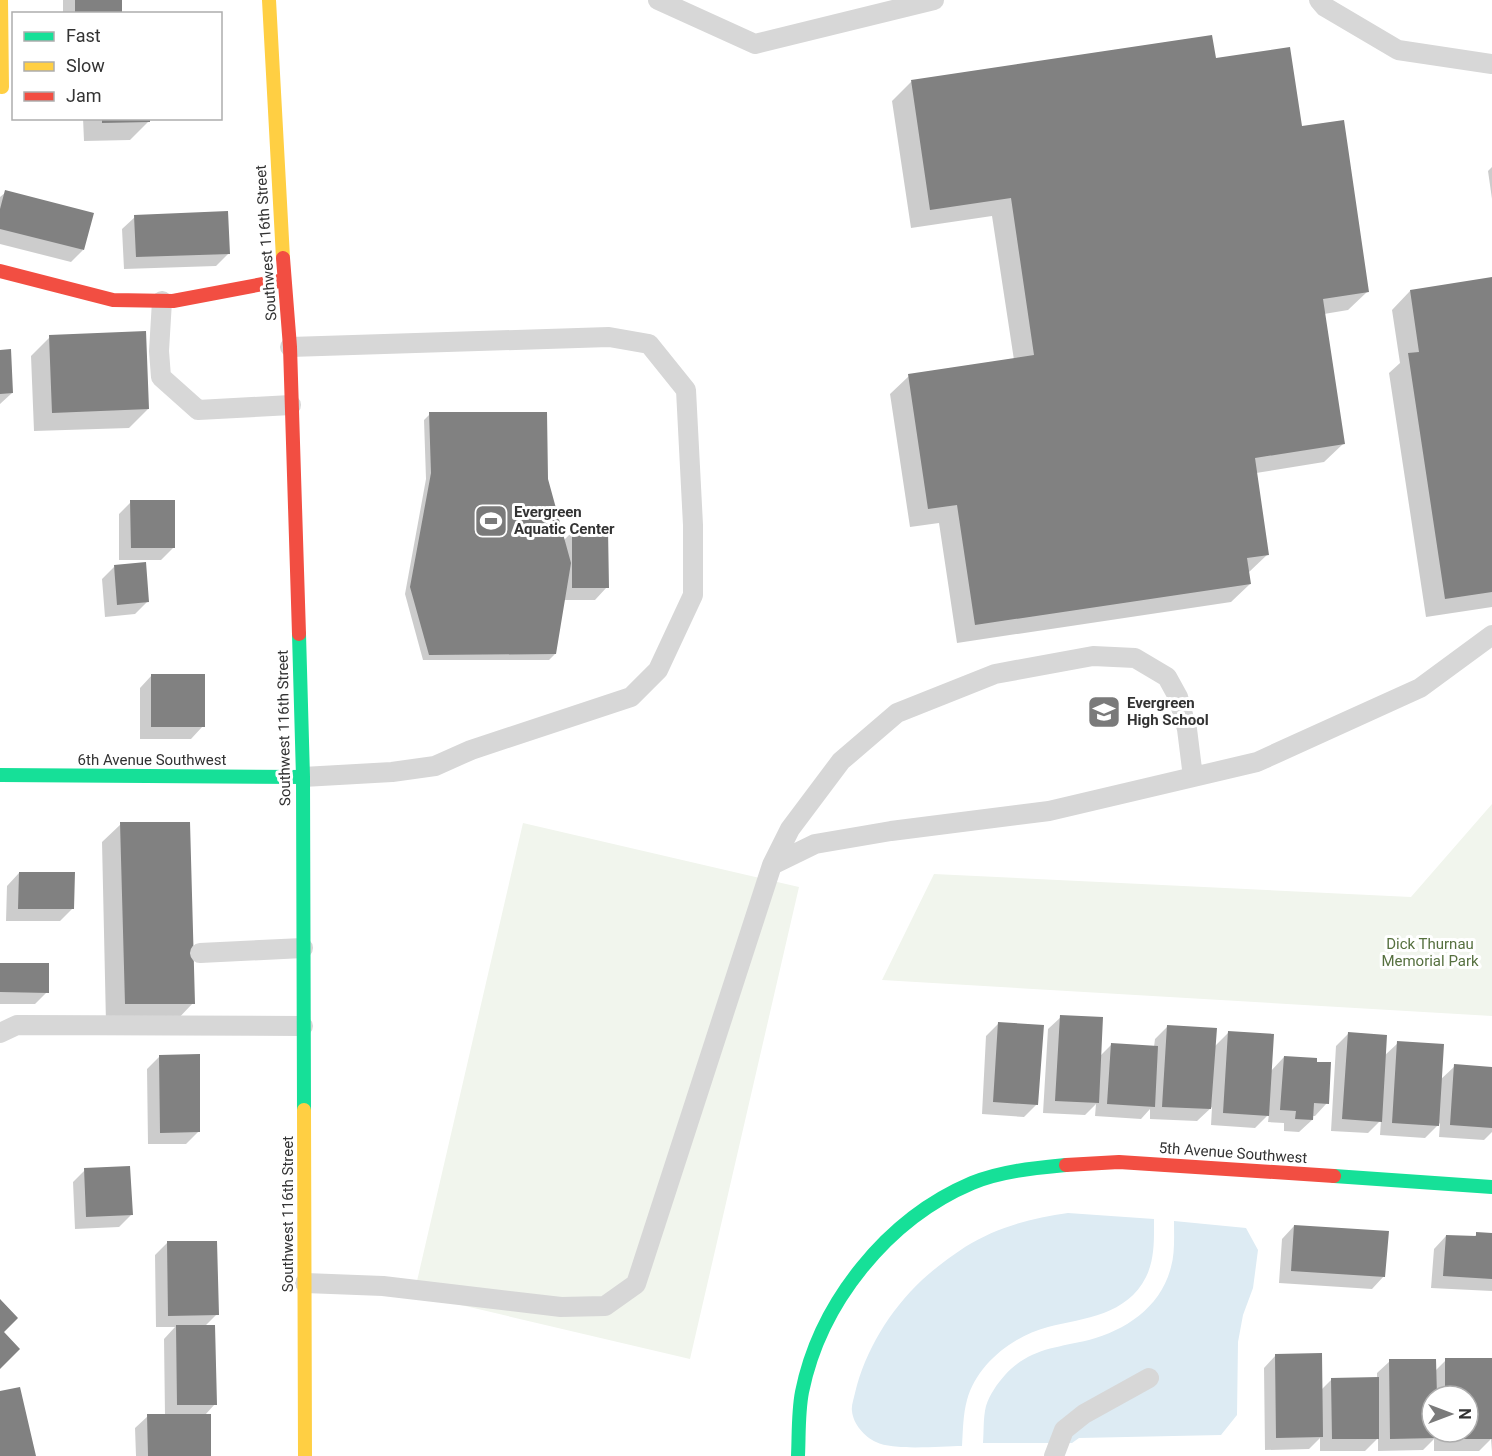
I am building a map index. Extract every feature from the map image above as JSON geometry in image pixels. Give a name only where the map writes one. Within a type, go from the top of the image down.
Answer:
[{"type":"street","points":[[1,0],[2,87]]},
{"type":"street","name":"Southwest 116th Street","points":[[269,0],[284,280],[290,347],[303,777],[305,1456]]},
{"type":"street","points":[[0,271],[113,300],[173,301],[284,280]]},
{"type":"street","name":"6th Avenue Southwest","points":[[0,775],[303,777]]},
{"type":"street","name":"5th Avenue Southwest","points":[[798,1456],[802,1390],[819,1339],[846,1287],[879,1247],[917,1214],[973,1182],[1032,1168],[1119,1162],[1492,1187]]},
{"type":"lane","points":[[658,0],[755,44],[934,0]]},
{"type":"lane","points":[[1319,0],[1325,7],[1398,50],[1492,64]]},
{"type":"lane","points":[[162,301],[159,351],[161,377],[198,410],[291,405]]},
{"type":"lane","points":[[290,347],[609,337],[649,344],[686,390],[693,525],[693,596],[658,670],[631,697],[471,750],[435,766],[392,772],[303,777]]},
{"type":"lane","points":[[772,866],[815,844],[891,831],[1049,812],[1257,762],[1420,688],[1492,635]]},
{"type":"lane","points":[[304,1283],[383,1286],[561,1307],[605,1306],[636,1284],[772,866],[790,829],[841,761],[897,713],[995,674],[1093,656],[1136,658],[1167,678],[1178,697],[1187,729],[1192,777]]},
{"type":"lane","points":[[200,953],[303,948]]},
{"type":"lane","points":[[0,1033],[17,1025],[303,1026]]},
{"type":"lane","points":[[1054,1456],[1064,1430],[1084,1414],[1149,1378]]},
{"type":"green space","name":"Dick Thurnau Memorial Park","points":[[1492,804],[1492,1016],[882,980],[934,874],[1411,897]]},
{"type":"green space","points":[[523,823],[799,887],[690,1359],[414,1294]]},
{"type":"shaded area","points":[[1068,1213],[1154,1219],[1151,1263],[1138,1290],[1128,1300],[1104,1313],[1035,1331],[998,1353],[988,1363],[972,1387],[965,1411],[962,1446],[894,1446],[884,1445],[868,1437],[855,1421],[853,1402],[859,1377],[872,1347],[899,1304],[937,1267],[977,1240],[1015,1224]]},
{"type":"shaded area","points":[[1174,1221],[1246,1228],[1258,1250],[1253,1288],[1243,1315],[1238,1342],[1237,1415],[1221,1435],[1079,1438],[1072,1443],[983,1443],[986,1406],[999,1382],[1014,1366],[1044,1350],[1103,1336],[1129,1323],[1150,1305],[1159,1294],[1171,1267],[1174,1251]]},
{"type":"building","points":[[75,0],[122,0],[122,12],[75,12]]},
{"type":"building","points":[[1212,35],[1216,58],[1290,47],[1302,126],[1344,120],[1369,292],[1323,299],[1345,444],[1255,458],[1269,555],[1247,558],[1251,584],[975,625],[957,505],[928,509],[908,374],[1034,355],[1011,198],[930,210],[911,80]]},
{"type":"building","points":[[102,120],[150,120],[150,122],[102,123]]},
{"type":"building","points":[[5,190],[94,213],[84,250],[0,229],[0,209]]},
{"type":"building","points":[[228,211],[230,254],[136,257],[134,215]]},
{"type":"building","points":[[1492,277],[1492,592],[1445,599],[1408,353],[1419,352],[1410,290]]},
{"type":"building","points":[[146,331],[149,409],[52,413],[49,335]]},
{"type":"building","points":[[11,349],[13,393],[0,394],[0,350]]},
{"type":"building","name":"Evergreen Aquatic Center","points":[[429,412],[547,412],[548,479],[571,563],[556,654],[429,655],[410,587],[431,473]]},
{"type":"building","points":[[130,500],[175,500],[175,548],[131,548]]},
{"type":"building","points":[[608,529],[609,588],[572,588],[572,530]]},
{"type":"building","points":[[146,562],[149,602],[117,605],[114,565]]},
{"type":"building","points":[[151,674],[205,674],[205,727],[151,727]]},
{"type":"building","points":[[120,822],[190,822],[195,1004],[125,1004]]},
{"type":"building","points":[[19,872],[75,872],[74,909],[18,909]]},
{"type":"building","points":[[0,963],[49,963],[49,993],[0,992]]},
{"type":"building","points":[[1060,1015],[1103,1017],[1099,1103],[1055,1101]]},
{"type":"building","points":[[998,1022],[1044,1025],[1038,1105],[993,1102]]},
{"type":"building","points":[[1167,1025],[1217,1028],[1211,1109],[1162,1107]]},
{"type":"building","points":[[1228,1031],[1274,1034],[1269,1116],[1223,1113]]},
{"type":"building","points":[[1348,1032],[1387,1035],[1382,1122],[1342,1119]]},
{"type":"building","points":[[1397,1041],[1444,1044],[1439,1126],[1392,1123]]},
{"type":"building","points":[[1111,1043],[1158,1046],[1155,1107],[1107,1104]]},
{"type":"building","points":[[200,1054],[200,1132],[160,1133],[159,1055]]},
{"type":"building","points":[[1284,1056],[1317,1058],[1317,1062],[1331,1062],[1329,1104],[1314,1103],[1313,1120],[1295,1119],[1296,1111],[1280,1110]]},
{"type":"building","points":[[1454,1064],[1492,1067],[1492,1128],[1450,1125]]},
{"type":"building","points":[[130,1166],[133,1215],[86,1217],[84,1168]]},
{"type":"building","points":[[1294,1225],[1389,1231],[1385,1277],[1291,1271]]},
{"type":"building","points":[[1476,1232],[1492,1233],[1492,1279],[1443,1276],[1446,1235],[1476,1236]]},
{"type":"building","points":[[167,1241],[217,1241],[219,1315],[168,1316]]},
{"type":"building","points":[[0,1299],[18,1318],[4,1332],[20,1349],[0,1369]]},
{"type":"building","points":[[176,1325],[215,1325],[217,1405],[177,1405]]},
{"type":"building","points":[[1322,1353],[1323,1437],[1276,1438],[1275,1354]]},
{"type":"building","points":[[1445,1358],[1492,1358],[1492,1439],[1480,1439],[1480,1384],[1445,1384]]},
{"type":"building","points":[[1389,1359],[1436,1359],[1437,1384],[1420,1384],[1420,1438],[1390,1439]]},
{"type":"building","points":[[1379,1377],[1379,1439],[1332,1439],[1331,1378]]},
{"type":"building","points":[[20,1387],[36,1456],[0,1456],[0,1391]]},
{"type":"building","points":[[147,1414],[211,1414],[211,1456],[148,1456]]},
{"type":"traffic: fast","points":[[299,634],[303,777],[304,1110]]},
{"type":"traffic: fast","points":[[0,775],[303,777]]},
{"type":"traffic: fast","points":[[798,1456],[802,1392],[811,1359],[824,1327],[841,1296],[886,1241],[912,1218],[972,1183],[1006,1173],[1066,1165]]},
{"type":"traffic: fast","points":[[1334,1176],[1492,1187]]},
{"type":"traffic: slow","points":[[1,0],[2,87]]},
{"type":"traffic: slow","points":[[269,0],[283,258]]},
{"type":"traffic: slow","points":[[304,1110],[305,1456]]},
{"type":"traffic: jam","points":[[283,258],[290,347],[299,634]]},
{"type":"traffic: jam","points":[[0,271],[113,300],[173,301],[284,280]]},
{"type":"traffic: jam","points":[[1066,1165],[1119,1162],[1334,1176]]},
{"type":"place","name":"Evergreen Aquatic Center","points":[[491,521]]},
{"type":"place","name":"Evergreen High School","points":[[1104,712]]}]
